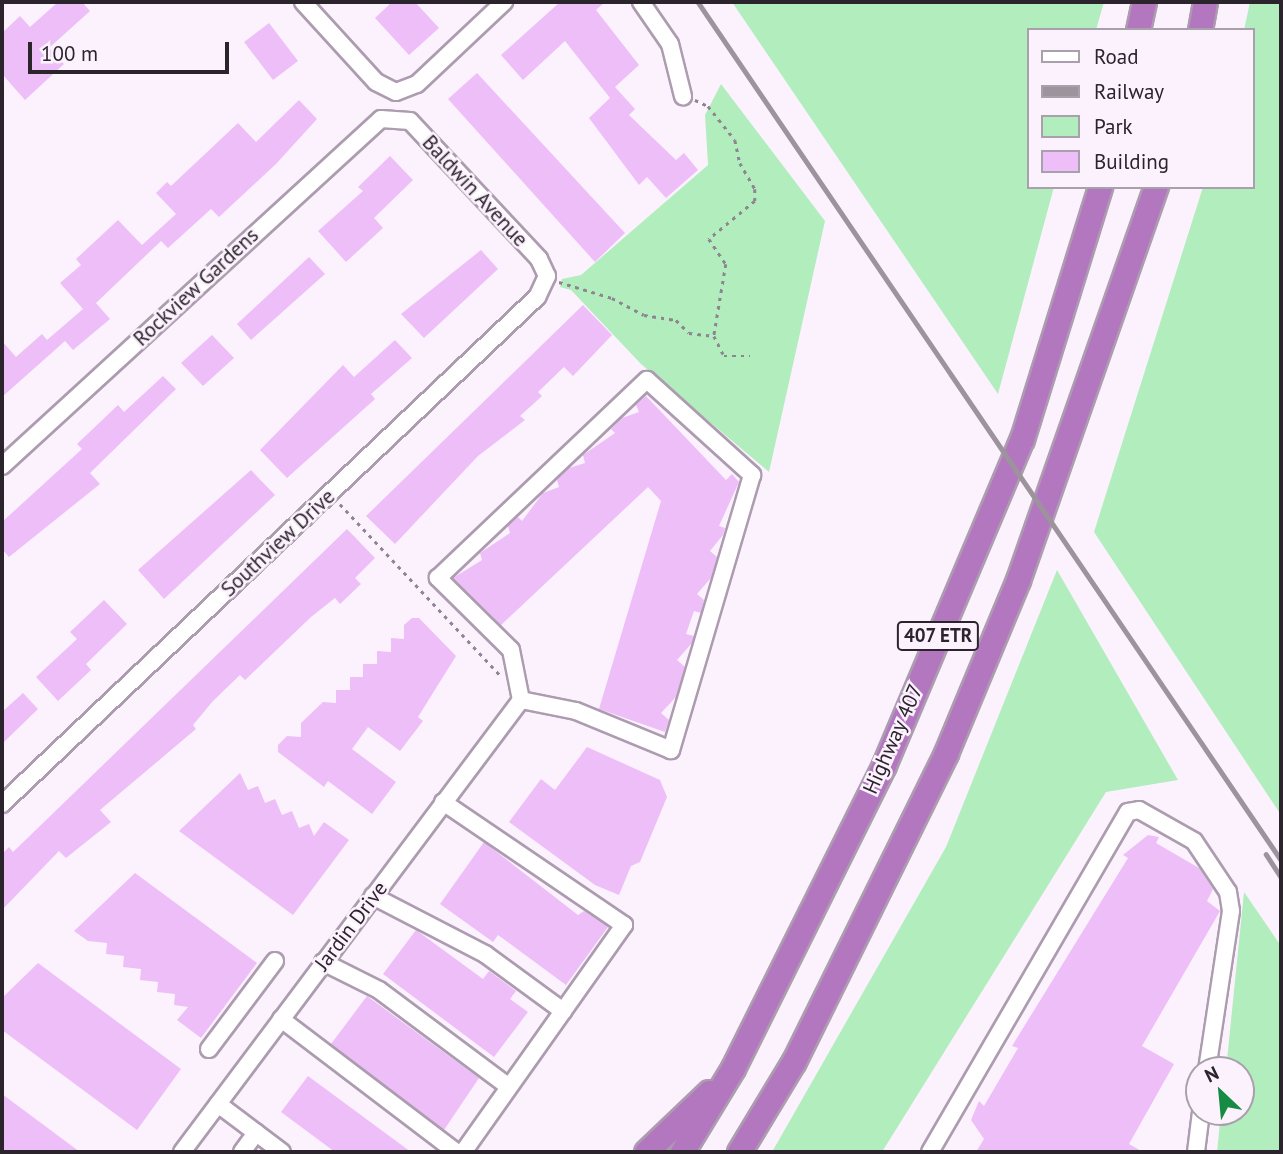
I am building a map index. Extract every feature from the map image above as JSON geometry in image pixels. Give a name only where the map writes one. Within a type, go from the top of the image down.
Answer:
[{"type":"highway","points":[[1138,28],[1144,2]]},
{"type":"highway","points":[[1200,28],[1206,2]]},
{"type":"highway","name":"Highway 407","points":[[682,1152],[733,1068],[884,765],[1022,439],[1099,189]]},
{"type":"highway","name":"407 ETR","points":[[739,1152],[794,1061],[946,754],[1028,554],[1155,189]]},
{"type":"highway","points":[[646,1152],[733,1068]]},
{"type":"street","points":[[303,2],[376,82],[396,92],[416,84],[504,2]]},
{"type":"street","points":[[641,2],[670,44],[683,96]]},
{"type":"street","name":"Baldwin Avenue","points":[[395,116],[410,121],[539,259],[546,278]]},
{"type":"street","name":"Rockview Gardens","points":[[2,466],[373,124],[395,116]]},
{"type":"street","name":"Southview Drive","points":[[2,804],[537,297],[546,278]]},
{"type":"street","points":[[648,380],[752,475],[671,750],[576,711],[520,700],[511,650],[438,578],[648,380]]},
{"type":"street","name":"Jardin Drive","points":[[182,1152],[520,700]]},
{"type":"street","points":[[443,802],[624,925],[463,1152]]},
{"type":"street","points":[[930,1152],[1128,812],[1139,810],[1194,841],[1228,892],[1231,911],[1209,1056]]},
{"type":"street","points":[[373,896],[485,954],[563,1011]]},
{"type":"street","points":[[209,1049],[275,961]]},
{"type":"street","points":[[323,962],[379,990],[509,1087]]},
{"type":"street","points":[[281,1019],[456,1152]]},
{"type":"street","points":[[218,1104],[282,1152]]},
{"type":"street","points":[[1196,1152],[1200,1126]]},
{"type":"street","points":[[242,1152],[256,1133]]},
{"type":"path","points":[[683,96],[708,106],[735,140],[755,189],[755,201],[709,239],[726,264],[714,336],[724,356],[750,356]]},
{"type":"path","points":[[546,278],[574,284],[644,316],[676,320],[690,333],[714,336]]},
{"type":"path","points":[[331,494],[520,700]]},
{"type":"green space","points":[[732,2],[1104,2],[1097,28],[1028,28],[1028,189],[1053,189],[998,394]]},
{"type":"green space","points":[[1250,2],[1281,2],[1281,815],[1094,532],[1202,189],[1255,189],[1255,28],[1244,28]]},
{"type":"green space","points":[[721,84],[825,221],[769,472],[641,364],[571,290],[560,287],[562,279],[581,275],[708,165],[705,115]]},
{"type":"green space","points":[[1057,570],[1178,780],[1106,792],[882,1152],[772,1152],[946,847]]},
{"type":"green space","points":[[1244,892],[1281,946],[1281,1152],[1217,1152],[1220,1126],[1255,1126],[1255,1056],[1227,1056]]},
{"type":"building","points":[[58,2],[82,2],[90,11],[49,48],[64,64],[25,100],[2,74],[2,33],[20,16],[30,27]]},
{"type":"building","points":[[392,2],[415,2],[439,28],[409,55],[375,18]]},
{"type":"building","points":[[560,2],[605,2],[596,10],[639,65],[615,87],[635,109],[629,115],[676,160],[684,153],[698,170],[666,198],[647,177],[639,185],[589,118],[610,98],[565,41],[523,80],[501,55]]},
{"type":"building","points":[[269,23],[298,61],[273,80],[244,42]]},
{"type":"building","points":[[477,73],[625,233],[595,262],[448,99]]},
{"type":"building","points":[[299,100],[317,119],[276,164],[219,217],[211,209],[168,248],[161,241],[96,303],[110,319],[73,350],[65,341],[2,397],[2,341],[16,357],[42,334],[47,340],[83,309],[60,283],[81,265],[76,259],[118,220],[142,245],[176,214],[156,193],[167,182],[171,186],[238,123],[256,142]]},
{"type":"building","points":[[390,156],[413,180],[374,218],[383,228],[346,262],[318,231],[363,191],[358,187]]},
{"type":"building","points":[[481,250],[498,269],[424,338],[401,314]]},
{"type":"building","points":[[309,257],[325,274],[251,340],[237,324]]},
{"type":"building","points":[[583,305],[612,335],[573,376],[564,367],[538,392],[542,396],[520,416],[525,420],[478,456],[395,544],[366,516]]},
{"type":"building","points":[[212,335],[234,358],[203,386],[181,363]]},
{"type":"building","points":[[395,340],[412,358],[371,394],[375,399],[287,478],[260,450],[343,365],[354,377]]},
{"type":"building","points":[[163,376],[176,389],[90,473],[100,484],[9,557],[2,549],[2,522],[82,449],[77,444],[118,405],[124,412]]},
{"type":"building","points":[[646,396],[726,480],[732,474],[739,482],[719,526],[725,528],[723,535],[710,551],[717,557],[711,578],[697,594],[704,600],[701,613],[694,611],[686,634],[694,636],[692,643],[677,660],[685,667],[676,697],[661,713],[669,720],[665,732],[599,709],[661,501],[648,487],[501,625],[453,578],[482,560],[480,553],[510,533],[508,526],[518,517],[522,521],[543,493],[559,487],[557,480],[569,468],[585,463],[583,455],[615,433],[611,429],[622,418],[639,412],[636,405]]},
{"type":"building","points":[[251,470],[275,495],[164,599],[138,570]]},
{"type":"building","points":[[347,529],[375,558],[355,578],[361,584],[340,604],[335,598],[311,617],[245,680],[240,675],[193,725],[196,729],[100,810],[111,822],[66,858],[59,851],[2,910],[2,854],[9,847],[13,852]]},
{"type":"building","points":[[104,600],[127,624],[86,664],[91,670],[58,701],[36,677],[77,639],[70,632]]},
{"type":"building","points":[[412,618],[419,618],[456,656],[418,717],[423,721],[400,751],[368,727],[352,749],[396,782],[372,814],[328,781],[324,787],[278,752],[278,745],[287,736],[301,737],[301,723],[323,702],[336,703],[336,690],[350,690],[350,677],[363,677],[363,664],[377,664],[377,651],[391,652],[391,638],[404,639],[404,625]]},
{"type":"building","points":[[23,693],[38,709],[2,744],[2,712]]},
{"type":"building","points":[[587,747],[660,780],[667,797],[640,862],[631,866],[619,895],[595,885],[509,822],[541,779],[555,790]]},
{"type":"building","points":[[240,773],[248,790],[258,786],[265,803],[275,799],[282,815],[292,811],[299,828],[309,824],[314,836],[324,822],[349,840],[293,915],[179,831]]},
{"type":"building","points":[[1148,835],[1159,837],[1156,843],[1199,868],[1213,889],[1207,901],[1220,911],[1142,1046],[1174,1064],[1129,1144],[1143,1152],[976,1152],[984,1139],[971,1120],[979,1101],[984,1106],[1018,1048],[1012,1046],[1128,858],[1123,855]]},
{"type":"building","points":[[484,842],[578,915],[584,911],[608,927],[566,985],[498,935],[493,942],[440,904]]},
{"type":"building","points":[[135,873],[257,963],[201,1038],[177,1020],[188,1007],[174,1005],[175,994],[157,992],[158,982],[140,980],[141,969],[123,967],[124,956],[106,954],[107,943],[88,941],[74,931]]},
{"type":"building","points":[[416,930],[483,979],[489,971],[516,991],[510,999],[528,1012],[494,1057],[383,974]]},
{"type":"building","points":[[38,963],[181,1069],[137,1130],[2,1030],[2,998]]},
{"type":"building","points":[[367,996],[479,1078],[444,1130],[331,1044]]},
{"type":"building","points":[[308,1076],[411,1152],[335,1152],[281,1112]]},
{"type":"building","points":[[2,1094],[80,1152],[2,1152]]},
{"type":"railway","points":[[698,2],[1281,860]]},
{"type":"railway","points":[[1266,854],[1281,877]]}]
